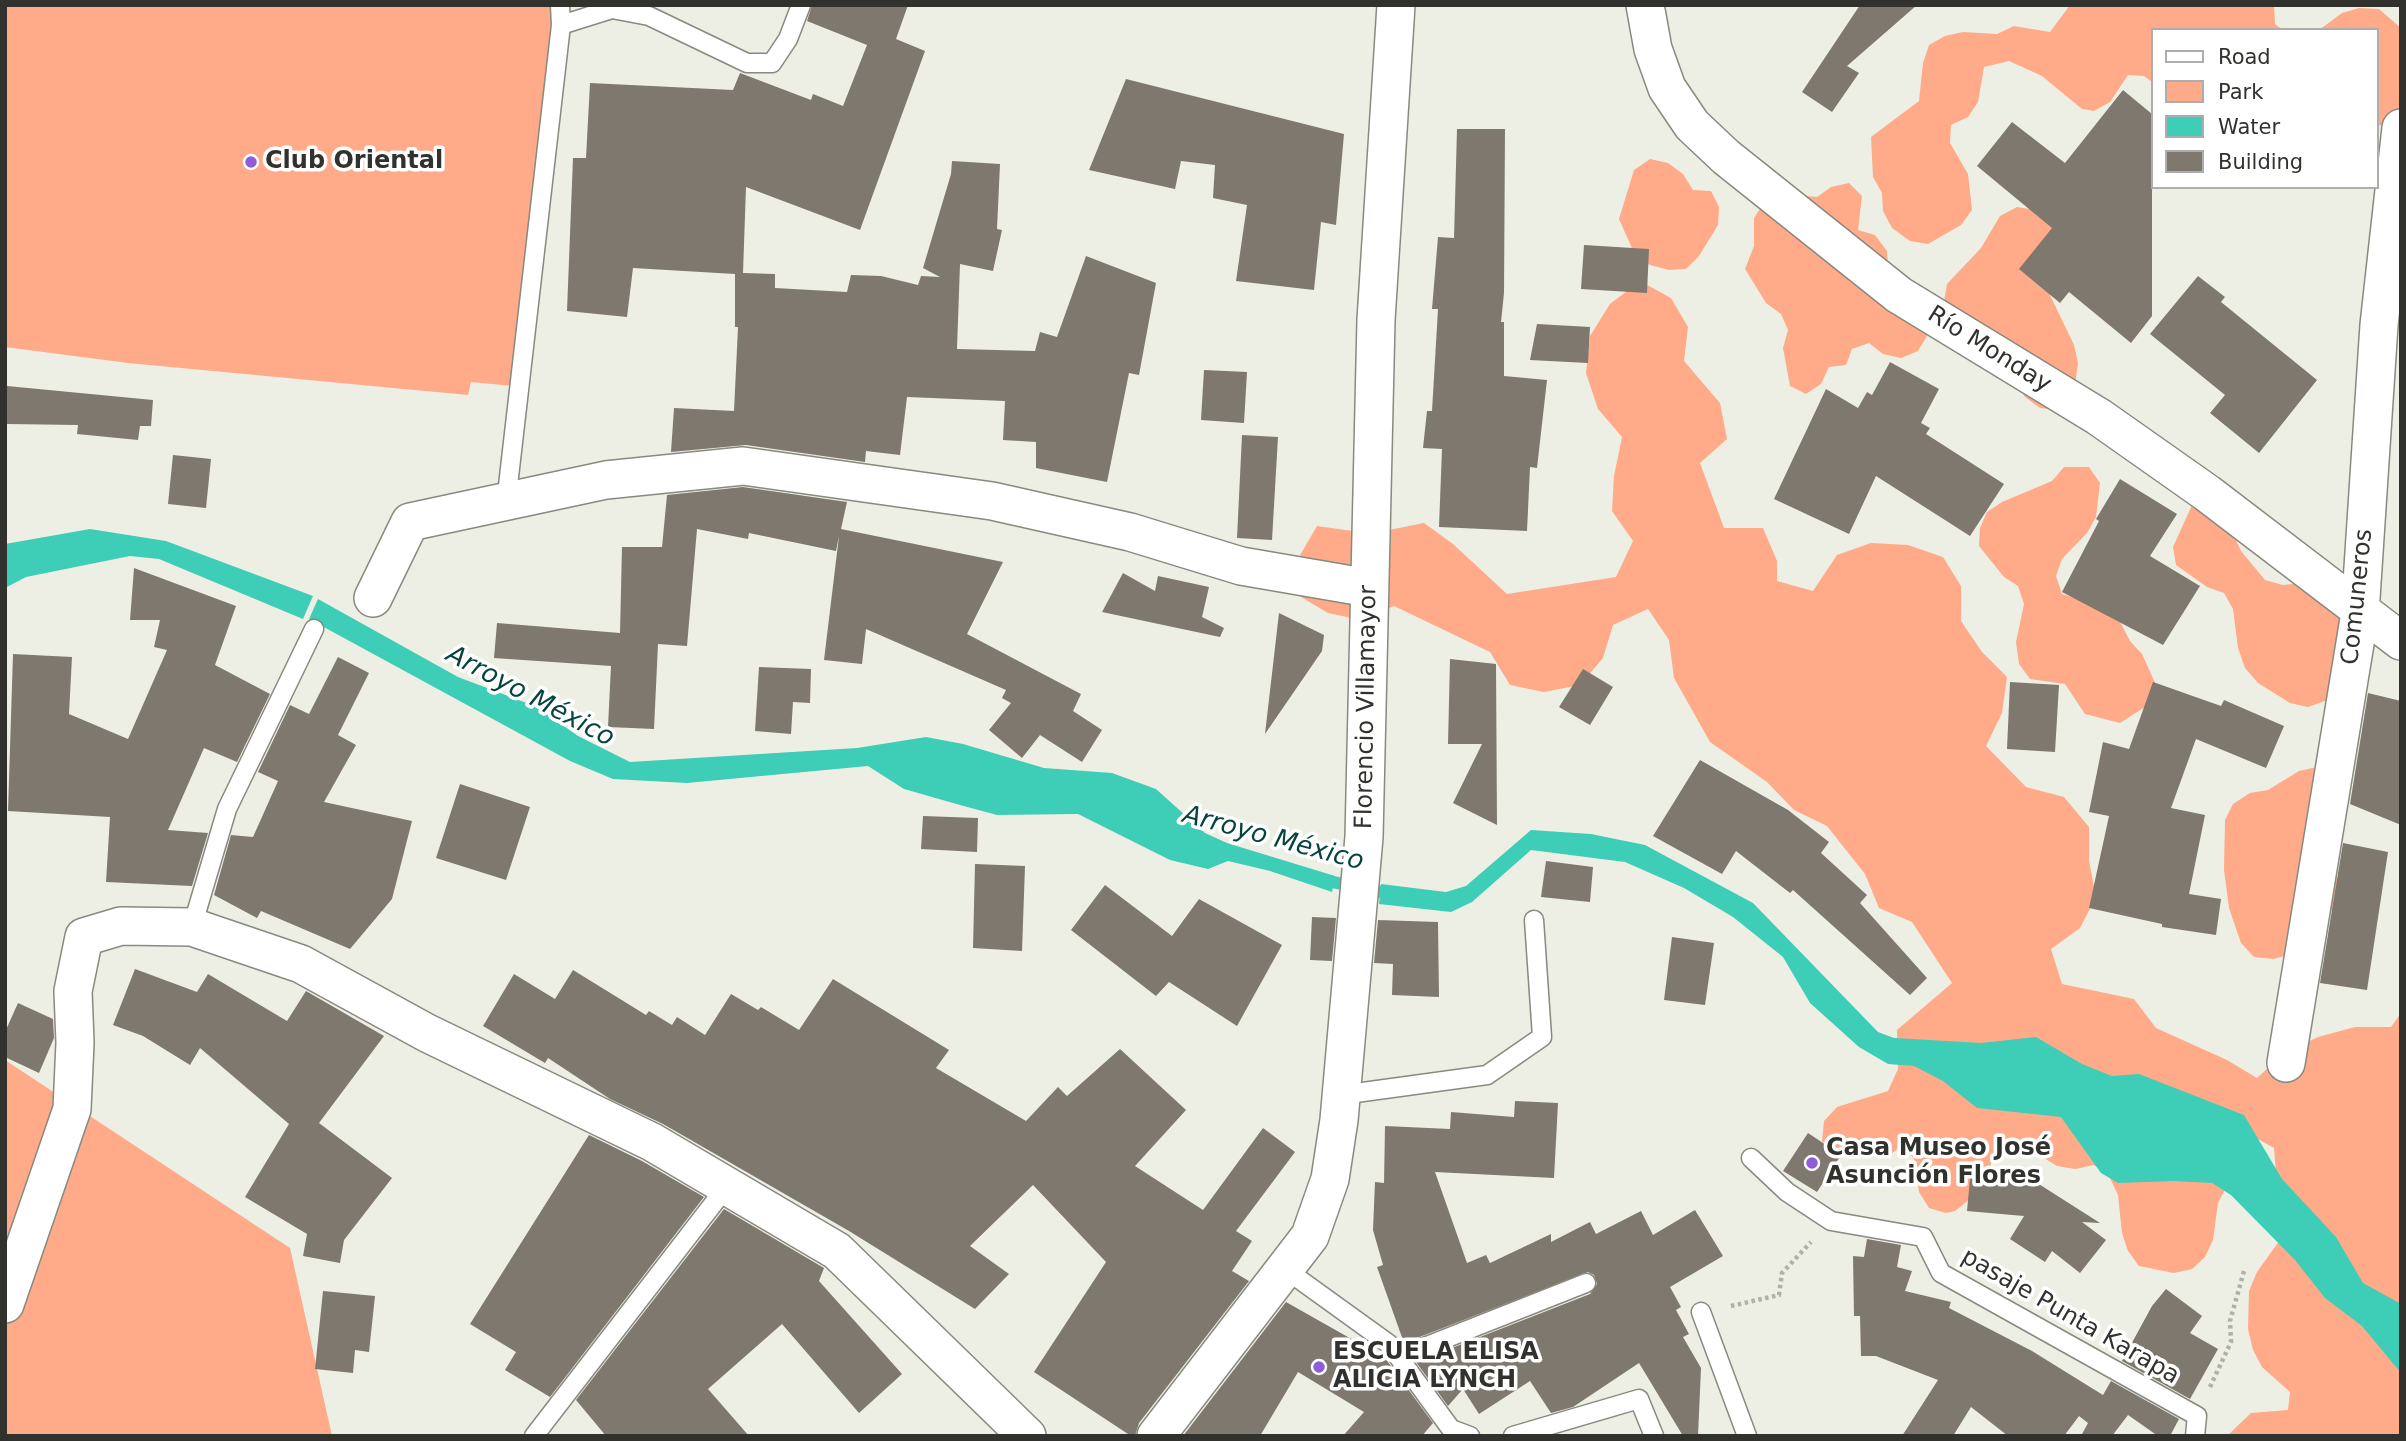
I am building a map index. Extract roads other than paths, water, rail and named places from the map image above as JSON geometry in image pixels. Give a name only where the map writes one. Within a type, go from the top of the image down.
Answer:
[{"type":"street","name":"Florencio Villamayor","points":[[1156,1436],[1310,1236],[1330,1179],[1341,1095],[1360,890],[1376,320],[1396,5]]},
{"type":"street","name":"Río Monday","points":[[1645,5],[1653,49],[1667,88],[1692,125],[1726,157],[1899,295],[2099,417],[2207,493],[2360,613],[2401,641]]},
{"type":"street","name":"Comuneros","points":[[2286,1063],[2360,613],[2379,325],[2401,128]]},
{"type":"street","points":[[373,598],[410,522],[606,480],[743,466],[992,500],[1130,531],[1241,566],[1369,588]]},
{"type":"street","points":[[5,1304],[72,1109],[75,1043],[73,991],[84,937],[121,926],[192,927],[301,964],[427,1033],[652,1142],[836,1251],[1027,1436]]},
{"type":"lane","points":[[506,503],[561,25],[560,5]]},
{"type":"lane","points":[[561,25],[612,9],[649,16],[747,63],[772,63],[788,39],[801,5]]},
{"type":"lane","points":[[192,927],[227,809],[314,629]]},
{"type":"lane","points":[[1341,1095],[1487,1075],[1542,1037],[1534,920]]},
{"type":"lane","name":"pasaje Punta Karapa","points":[[1751,1158],[1787,1192],[1830,1221],[1923,1237],[1941,1273],[2197,1416],[2195,1436]]},
{"type":"lane","points":[[534,1436],[727,1186]]},
{"type":"lane","points":[[1285,1269],[1389,1344],[1448,1432],[1470,1436]]},
{"type":"lane","points":[[1399,1357],[1586,1283]]},
{"type":"lane","points":[[1701,1312],[1747,1436]]},
{"type":"lane","points":[[1513,1436],[1639,1399],[1654,1436]]},
{"type":"water","points":[[90,529],[166,541],[313,596],[303,619],[159,559],[130,556],[26,577],[5,588],[5,544]]},
{"type":"water","points":[[318,599],[458,677],[537,707],[578,736],[630,762],[857,748],[926,737],[963,744],[1044,768],[1112,773],[1156,789],[1205,833],[1227,843],[1335,876],[1332,892],[1270,871],[1228,861],[1208,869],[1170,860],[1078,814],[997,815],[960,805],[904,789],[868,766],[687,783],[613,779],[570,761],[309,619]]},
{"type":"water","points":[[1531,830],[1591,834],[1645,845],[1753,903],[1878,1032],[1894,1038],[1981,1043],[2036,1037],[2082,1064],[2112,1076],[2139,1074],[2244,1115],[2282,1179],[2336,1237],[2363,1283],[2401,1304],[2401,1373],[2362,1326],[2325,1298],[2295,1260],[2231,1195],[2212,1183],[2118,1183],[2101,1173],[2061,1117],[1977,1108],[1943,1081],[1914,1066],[1888,1064],[1859,1047],[1810,1003],[1783,957],[1733,917],[1684,888],[1625,862],[1531,850],[1472,902],[1451,912],[1379,904],[1381,884],[1446,892],[1466,886]]},
{"type":"waterway","name":"Arroyo México","points":[[1318,879],[1396,895]]},
{"type":"place","name":"Club Oriental","points":[[251,162]]},
{"type":"place","name":"Casa Museo José Asunción Flores","points":[[1812,1163]]},
{"type":"place","name":"ESCUELA ELISA ALICIA LYNCH","points":[[1319,1367]]}]
